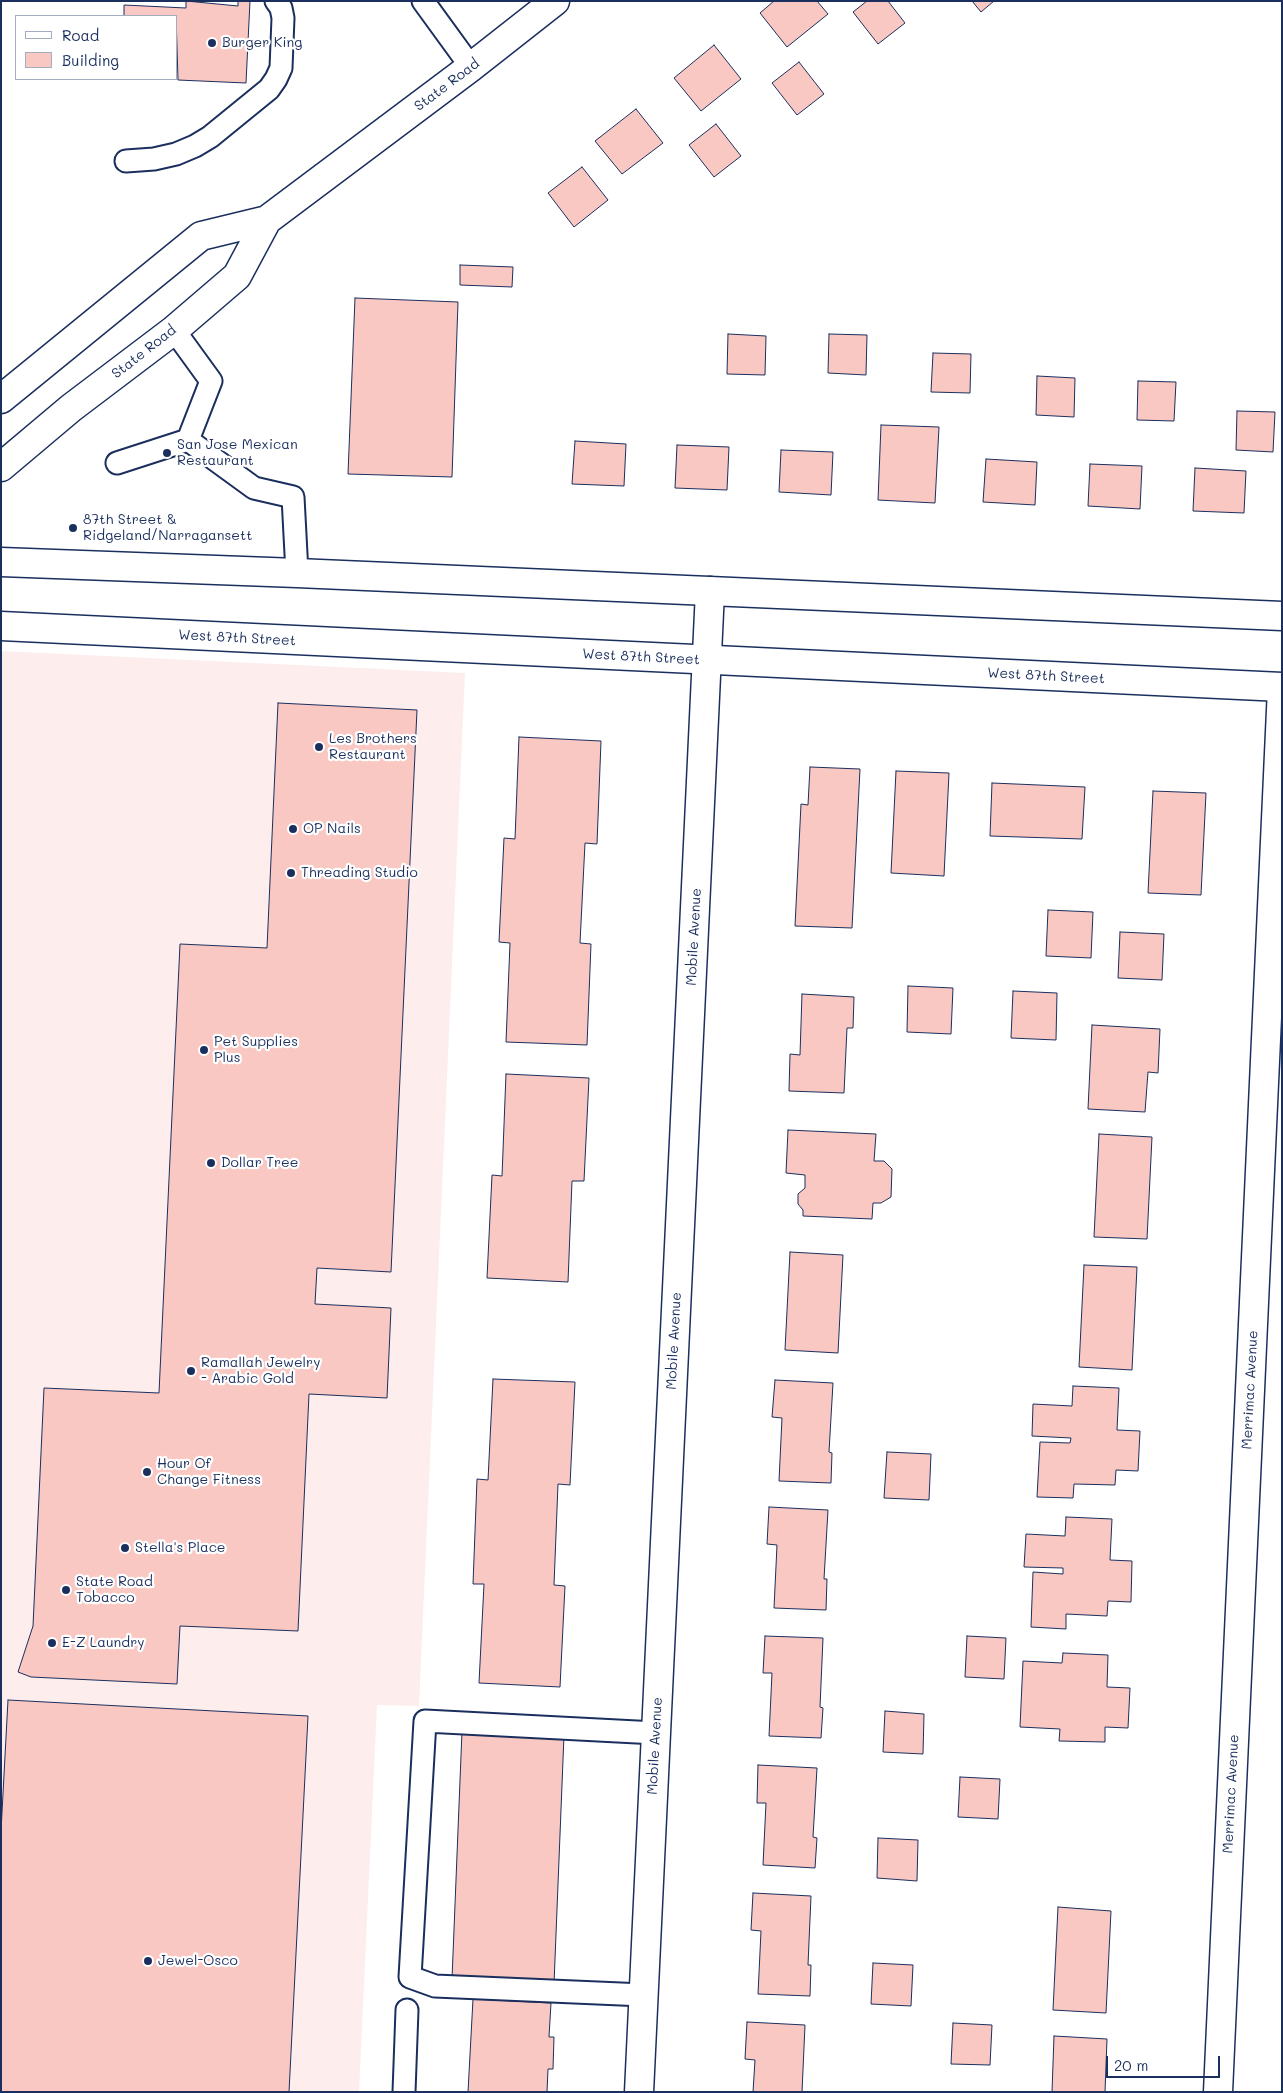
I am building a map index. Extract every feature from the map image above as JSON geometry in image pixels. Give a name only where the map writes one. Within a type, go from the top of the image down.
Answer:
[{"type":"street","name":"State Road","points":[[1,399],[201,236],[267,220],[471,67],[555,1]]},
{"type":"street","name":"State Road","points":[[1,467],[71,408],[174,330],[237,276],[267,220]]},
{"type":"street","points":[[1,562],[1282,616]]},
{"type":"street","name":"Mobile Avenue","points":[[639,2092],[710,591]]},
{"type":"street","name":"West 87th Street","points":[[1,626],[1282,687]]},
{"type":"street","name":"Merrimac Avenue","points":[[1218,2092],[1282,687]]},
{"type":"lane","points":[[126,160],[154,159],[176,154],[195,146],[210,137],[269,89],[281,68],[283,18],[281,8],[276,1]]},
{"type":"lane","points":[[423,1],[471,67]]},
{"type":"lane","points":[[174,330],[211,381],[188,440]]},
{"type":"lane","points":[[118,463],[188,440]]},
{"type":"lane","points":[[188,440],[254,488],[292,497],[297,573]]},
{"type":"lane","points":[[644,1995],[435,1986],[410,1978],[426,1722],[656,1732]]},
{"type":"lane","points":[[404,2092],[407,2010]]},
{"type":"shaded area","points":[[1,651],[465,673],[419,1706],[377,1705],[359,2092],[1,2092]]},
{"type":"building","name":"Burger King","points":[[186,1],[238,6],[238,1],[250,1],[246,83],[178,80],[178,15],[124,15],[124,5],[186,8]]},
{"type":"building","points":[[774,1],[817,1],[828,14],[787,47],[760,13]]},
{"type":"building","points":[[867,1],[888,1],[905,23],[878,44],[853,12]]},
{"type":"building","points":[[972,1],[994,1],[981,12]]},
{"type":"building","points":[[714,45],[741,79],[701,111],[674,78]]},
{"type":"building","points":[[799,62],[824,94],[797,115],[772,83]]},
{"type":"building","points":[[636,109],[663,143],[622,174],[595,141]]},
{"type":"building","points":[[716,124],[741,156],[714,177],[689,145]]},
{"type":"building","points":[[582,167],[608,200],[574,227],[548,193]]},
{"type":"building","points":[[460,265],[513,267],[512,287],[460,285]]},
{"type":"building","points":[[355,298],[458,302],[452,477],[348,474]]},
{"type":"building","points":[[728,334],[766,336],[765,375],[727,374]]},
{"type":"building","points":[[829,334],[867,335],[866,375],[828,373]]},
{"type":"building","points":[[933,353],[971,354],[970,393],[931,392]]},
{"type":"building","points":[[1037,376],[1075,378],[1074,417],[1036,415]]},
{"type":"building","points":[[1138,381],[1176,382],[1174,421],[1137,420]]},
{"type":"building","points":[[1237,411],[1275,412],[1273,452],[1236,450]]},
{"type":"building","points":[[881,425],[939,427],[935,503],[878,500]]},
{"type":"building","points":[[575,441],[626,444],[624,486],[572,484]]},
{"type":"building","points":[[677,445],[729,447],[727,490],[675,488]]},
{"type":"building","points":[[781,450],[833,452],[831,495],[779,492]]},
{"type":"building","points":[[986,459],[1037,462],[1035,505],[983,502]]},
{"type":"building","points":[[1090,464],[1142,466],[1140,509],[1088,506]]},
{"type":"building","points":[[1195,468],[1246,471],[1244,513],[1193,511]]},
{"type":"building","points":[[278,703],[417,710],[391,1272],[317,1268],[315,1304],[391,1308],[387,1398],[309,1394],[298,1631],[180,1626],[177,1684],[31,1677],[18,1672],[33,1626],[44,1388],[159,1393],[180,944],[267,948]]},
{"type":"building","points":[[519,737],[601,741],[597,844],[585,843],[580,943],[591,944],[587,1045],[506,1042],[510,943],[499,942],[504,838],[515,839]]},
{"type":"building","points":[[810,767],[860,769],[852,928],[795,926],[801,804],[808,805]]},
{"type":"building","points":[[896,771],[949,773],[944,876],[891,873]]},
{"type":"building","points":[[992,783],[1085,787],[1082,839],[990,836]]},
{"type":"building","points":[[1153,791],[1206,793],[1201,895],[1148,893]]},
{"type":"building","points":[[1048,910],[1093,912],[1091,958],[1046,956]]},
{"type":"building","points":[[1120,932],[1164,934],[1162,980],[1118,978]]},
{"type":"building","points":[[908,986],[953,988],[951,1034],[907,1032]]},
{"type":"building","points":[[1013,991],[1057,993],[1056,1040],[1011,1038]]},
{"type":"building","points":[[802,994],[854,997],[853,1028],[847,1028],[844,1093],[789,1091],[790,1054],[800,1055]]},
{"type":"building","points":[[1092,1025],[1160,1029],[1158,1073],[1148,1072],[1145,1112],[1088,1109]]},
{"type":"building","points":[[506,1074],[589,1078],[584,1181],[572,1181],[568,1282],[487,1278],[492,1175],[502,1176]]},
{"type":"building","points":[[788,1130],[876,1134],[874,1161],[884,1161],[892,1169],[891,1197],[881,1203],[873,1203],[872,1219],[803,1216],[803,1210],[798,1204],[798,1194],[805,1188],[805,1175],[786,1173]]},
{"type":"building","points":[[1099,1134],[1152,1137],[1147,1239],[1094,1237]]},
{"type":"building","points":[[790,1252],[843,1255],[838,1353],[785,1350]]},
{"type":"building","points":[[1084,1265],[1137,1267],[1132,1370],[1079,1367]]},
{"type":"building","points":[[493,1379],[575,1382],[570,1485],[558,1484],[554,1585],[565,1586],[560,1687],[479,1683],[484,1584],[473,1584],[477,1479],[488,1480]]},
{"type":"building","points":[[775,1380],[833,1383],[829,1452],[832,1453],[831,1483],[779,1481],[782,1418],[772,1417]]},
{"type":"building","points":[[1073,1386],[1119,1388],[1117,1430],[1140,1431],[1138,1471],[1116,1470],[1115,1485],[1074,1484],[1073,1498],[1037,1497],[1040,1442],[1070,1443],[1071,1438],[1032,1436],[1033,1404],[1072,1406]]},
{"type":"building","points":[[887,1452],[931,1454],[929,1500],[884,1498]]},
{"type":"building","points":[[769,1507],[828,1510],[824,1579],[827,1579],[826,1610],[774,1608],[777,1545],[767,1544]]},
{"type":"building","points":[[1066,1517],[1112,1519],[1110,1560],[1132,1561],[1131,1602],[1108,1601],[1107,1616],[1066,1614],[1066,1629],[1031,1627],[1033,1572],[1063,1574],[1063,1568],[1024,1567],[1026,1534],[1065,1536]]},
{"type":"building","points":[[765,1636],[823,1638],[820,1707],[823,1708],[821,1738],[769,1736],[772,1673],[763,1673]]},
{"type":"building","points":[[967,1636],[1006,1638],[1004,1679],[965,1677]]},
{"type":"building","points":[[1063,1653],[1108,1655],[1107,1687],[1130,1688],[1128,1728],[1105,1727],[1105,1742],[1059,1741],[1060,1729],[1020,1727],[1023,1661],[1062,1663]]},
{"type":"building","name":"Jewel-Osco","points":[[8,1700],[308,1716],[289,2092],[1,2092],[1,1831]]},
{"type":"building","points":[[885,1711],[924,1714],[923,1754],[883,1752]]},
{"type":"building","points":[[462,1731],[564,1735],[554,1984],[452,1979]]},
{"type":"building","points":[[758,1765],[817,1768],[813,1837],[817,1838],[815,1868],[763,1865],[766,1803],[757,1803]]},
{"type":"building","points":[[960,1777],[1000,1779],[998,1819],[958,1817]]},
{"type":"building","points":[[878,1838],[918,1840],[917,1881],[877,1878]]},
{"type":"building","points":[[753,1893],[811,1896],[808,1965],[811,1965],[810,1996],[758,1994],[761,1931],[751,1930]]},
{"type":"building","points":[[1058,1907],[1111,1911],[1106,2013],[1053,2010]]},
{"type":"building","points":[[873,1963],[913,1965],[911,2006],[871,2004]]},
{"type":"building","points":[[473,1999],[551,2003],[549,2037],[554,2037],[553,2069],[548,2069],[547,2092],[468,2092]]},
{"type":"building","points":[[747,2022],[805,2025],[802,2092],[753,2092],[755,2060],[745,2059]]},
{"type":"building","points":[[953,2023],[992,2025],[990,2065],[951,2064]]},
{"type":"building","points":[[1054,2036],[1107,2039],[1105,2092],[1052,2092]]},
{"type":"place","name":"Burger King","points":[[212,43]]},
{"type":"place","name":"San Jose Mexican Restaurant","points":[[167,453]]},
{"type":"place","name":"87th Street & Ridgeland/Narragansett","points":[[73,528]]},
{"type":"place","name":"Les Brothers Restaurant","points":[[319,747]]},
{"type":"place","name":"OP Nails","points":[[293,829]]},
{"type":"place","name":"Threading Studio","points":[[291,873]]},
{"type":"place","name":"Pet Supplies Plus","points":[[204,1050]]},
{"type":"place","name":"Dollar Tree","points":[[211,1163]]},
{"type":"place","name":"Ramallah Jewelry - Arabic Gold","points":[[191,1371]]},
{"type":"place","name":"Hour Of Change Fitness","points":[[147,1472]]},
{"type":"place","name":"Stella's Place","points":[[125,1548]]},
{"type":"place","name":"State Road Tobacco","points":[[66,1590]]},
{"type":"place","name":"E-Z Laundry","points":[[52,1643]]},
{"type":"place","name":"Jewel-Osco","points":[[148,1961]]}]
